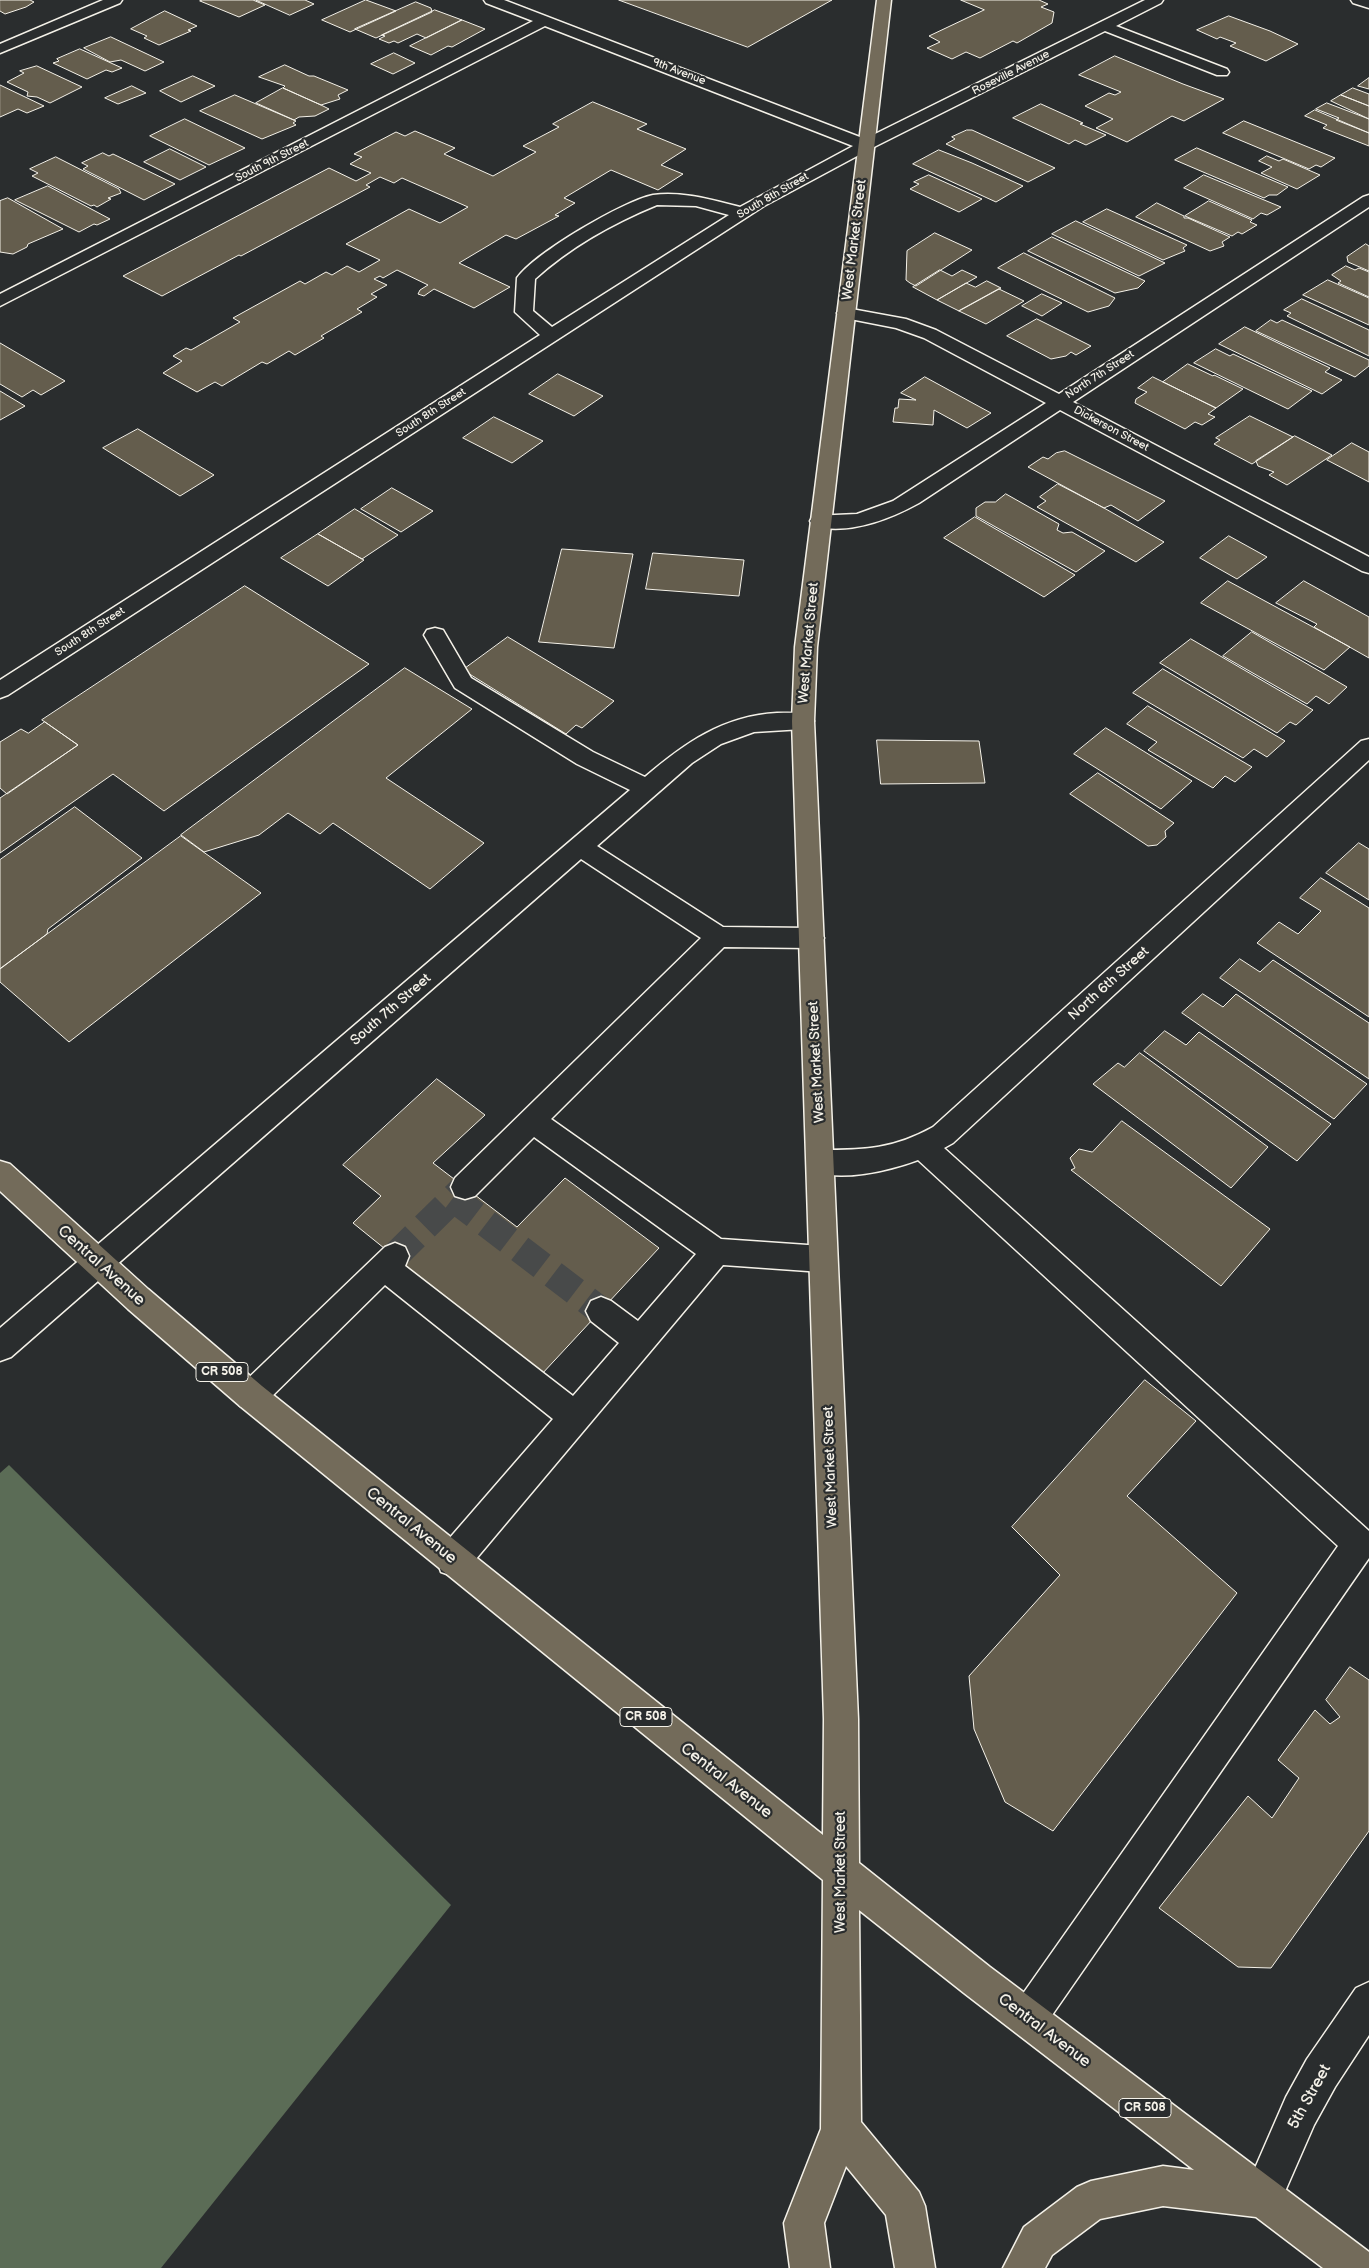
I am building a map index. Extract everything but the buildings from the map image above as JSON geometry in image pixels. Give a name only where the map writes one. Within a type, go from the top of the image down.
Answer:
[{"type":"main road","name":"West Market Street","points":[[810,2268],[804,2223],[841,2129],[841,1719],[803,721],[805,656],[884,0]]},
{"type":"main road","name":"Central Avenue","points":[[0,1174],[97,1263],[251,1396],[453,1560],[977,1980],[1356,2268]]},
{"type":"main road","points":[[841,2129],[905,2206],[915,2268]]},
{"type":"main road","points":[[1023,2268],[1038,2241],[1091,2201],[1163,2186],[1262,2198]]},
{"type":"street","points":[[0,48],[115,0]]},
{"type":"street","name":"9th Avenue","points":[[491,0],[866,144]]},
{"type":"street","name":"Roseville Avenue","points":[[866,144],[1156,0]]},
{"type":"street","points":[[1358,0],[1369,4]]},
{"type":"street","name":"South 9th Street","points":[[0,301],[544,21]]},
{"type":"street","points":[[1104,26],[1222,72]]},
{"type":"street","name":"South 8th Street","points":[[0,690],[742,213],[866,144]]},
{"type":"street","points":[[551,335],[524,312],[526,278],[548,258],[620,214],[655,200],[696,201],[742,213]]},
{"type":"street","name":"North 7th Street","points":[[820,522],[857,522],[894,509],[1369,200]]},
{"type":"street","name":"Dickerson Street","points":[[846,313],[900,323],[930,334],[1369,566]]},
{"type":"street","points":[[435,635],[463,683],[585,758],[647,788]]},
{"type":"street","name":"South 7th Street","points":[[0,1347],[647,788],[701,744],[733,728],[759,723],[803,721]]},
{"type":"street","name":"North 6th Street","points":[[821,1162],[874,1162],[900,1156],[923,1147],[943,1135],[1369,748]]},
{"type":"street","points":[[581,847],[718,937],[811,938]]},
{"type":"street","points":[[465,1187],[718,937]]},
{"type":"street","points":[[531,1120],[716,1252],[822,1259]]},
{"type":"street","points":[[923,1147],[1360,1544],[1028,2018]]},
{"type":"street","points":[[453,1560],[716,1252]]},
{"type":"street","points":[[251,1396],[390,1261],[575,1417]]},
{"type":"street","points":[[601,1311],[641,1341]]},
{"type":"street","name":"5th Street","points":[[1262,2198],[1300,2111],[1321,2073],[1369,2001]]},
{"type":"green space","points":[[9,1465],[451,1905],[161,2268],[0,2268],[0,1473]]},
{"type":"tunnel","points":[[453,1198],[465,1187]]},
{"type":"tunnel","points":[[395,1256],[453,1198]]},
{"type":"tunnel","points":[[453,1198],[601,1311]]}]
